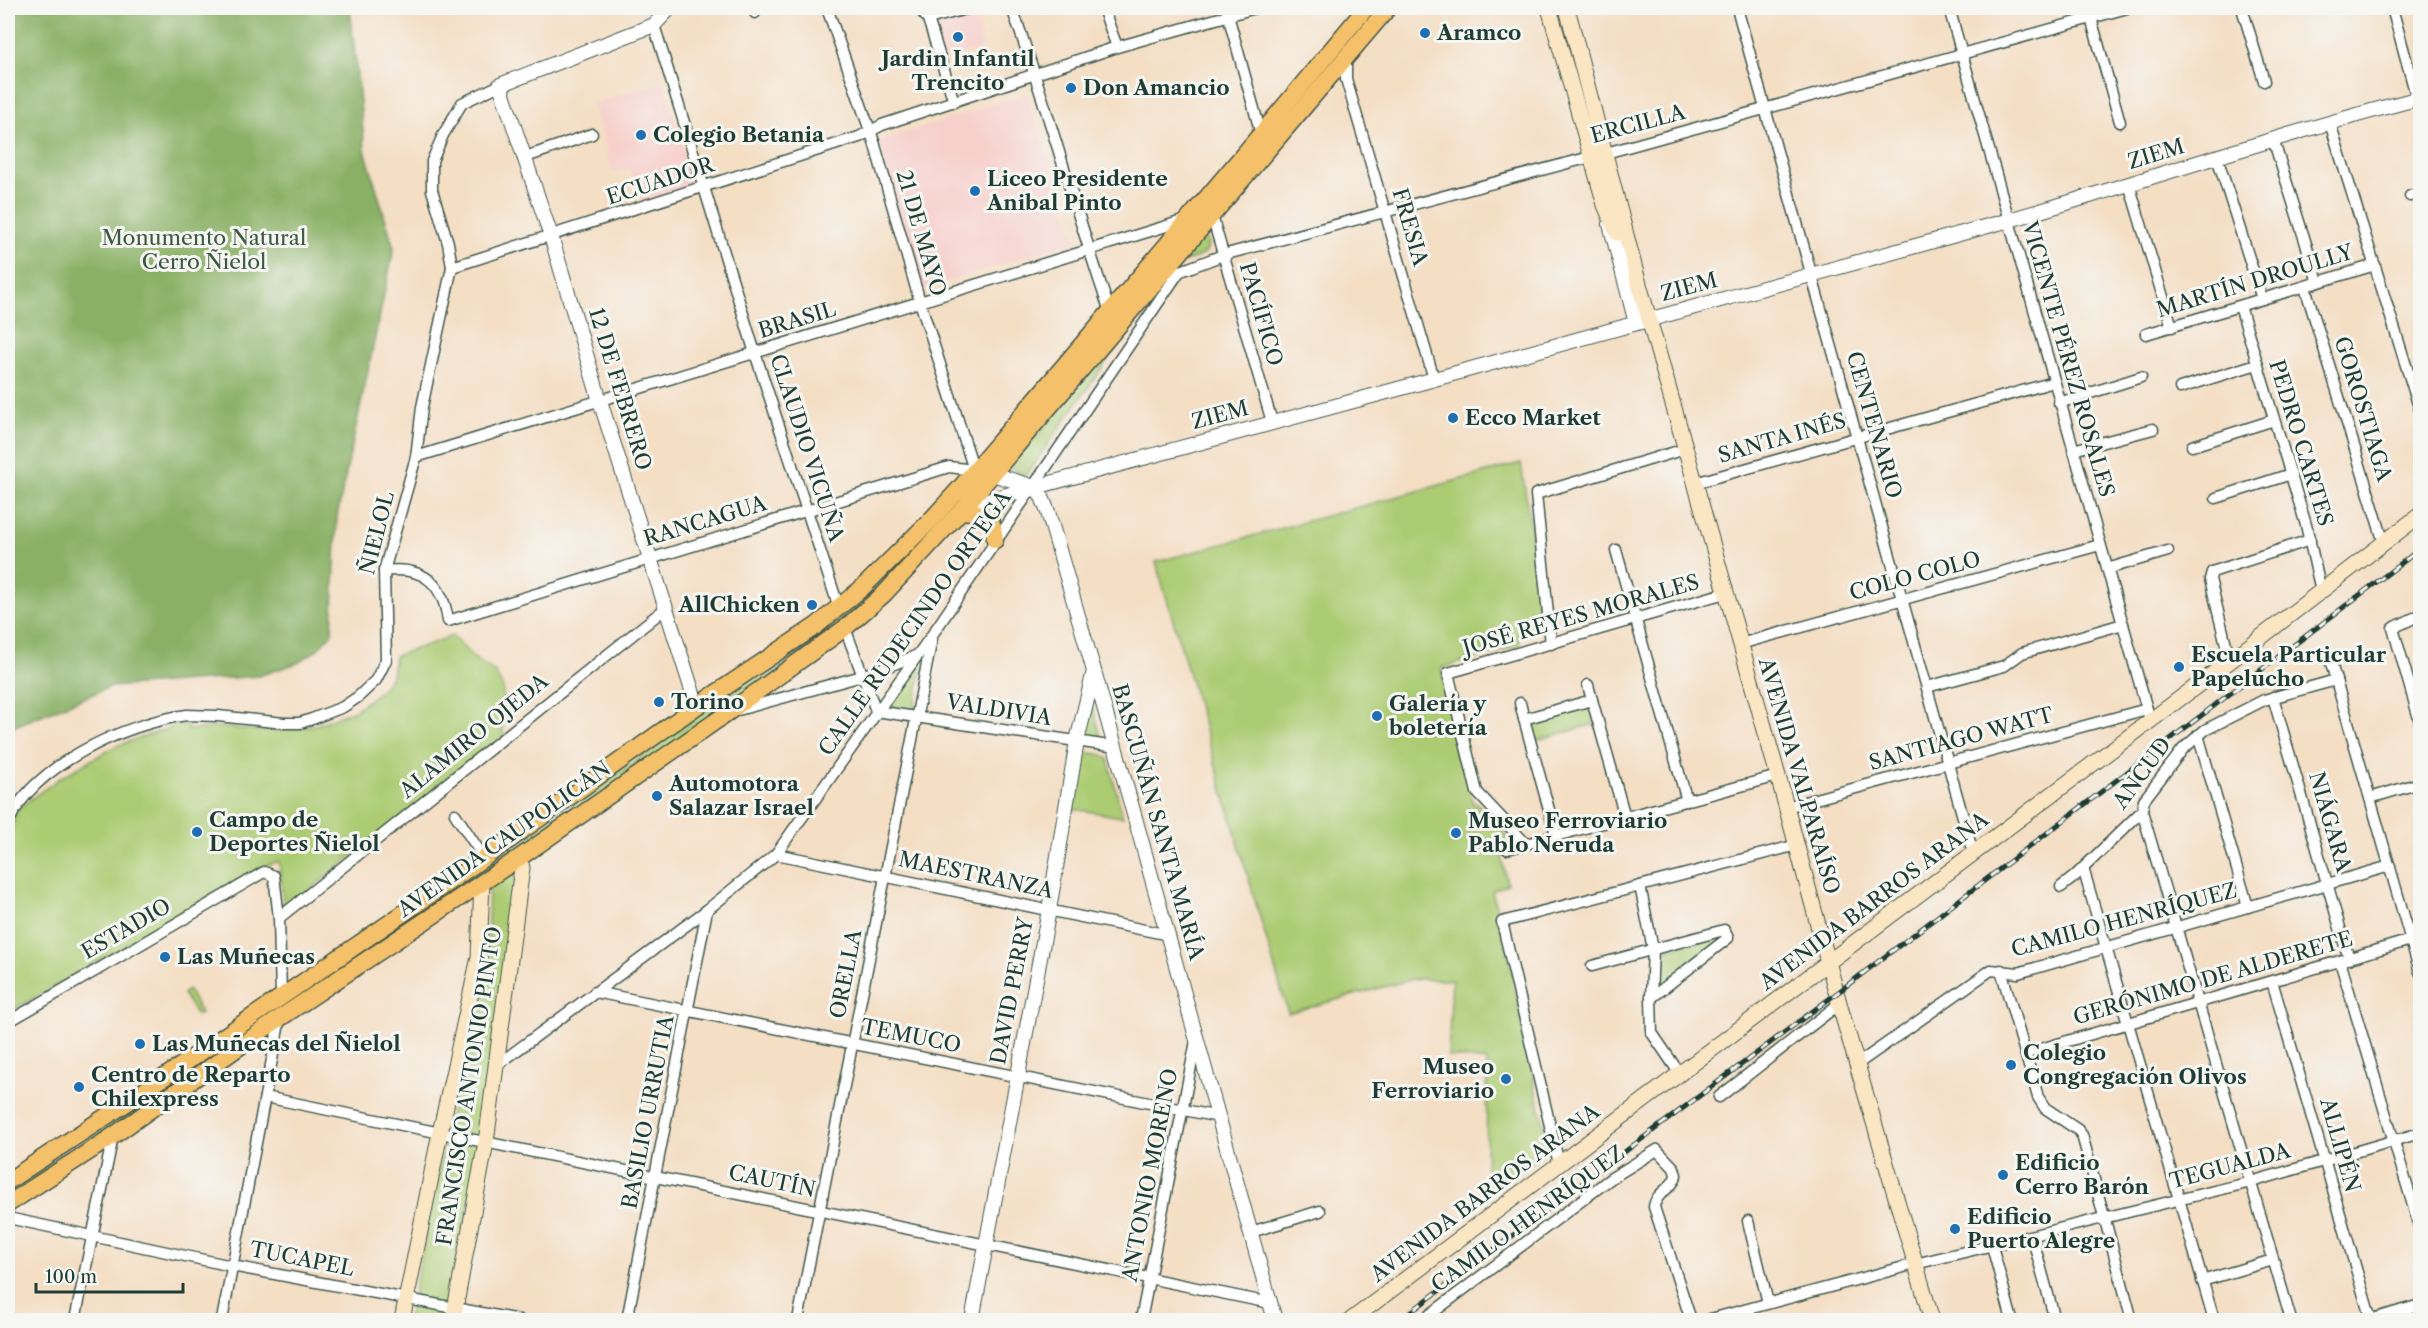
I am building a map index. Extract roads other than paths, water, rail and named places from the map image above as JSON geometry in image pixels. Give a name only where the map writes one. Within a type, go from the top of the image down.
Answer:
[{"type":"main road","name":"AVENIDA CAUPOLICÁN","points":[[8,1181],[128,1102],[489,855],[697,706],[839,608],[931,520],[1262,134],[1366,8]]},
{"type":"main road","name":"AVENIDA CAUPOLICÁN","points":[[8,1204],[113,1136],[726,714],[845,627],[884,594],[964,508],[1212,216],[1285,126],[1388,8]]},
{"type":"main road","name":"AVENIDA VALPARAÍSO","points":[[1549,8],[1637,277],[1642,321],[1695,483],[1778,776],[1856,1065],[1932,1320]]},
{"type":"main road","name":"AVENIDA VALPARAÍSO","points":[[1567,8],[1605,205],[1637,277]]},
{"type":"main road","points":[[964,508],[987,516],[992,522],[995,540]]},
{"type":"main road","name":"AVENIDA BARROS ARANA","points":[[1351,1320],[1973,853],[2148,715],[2230,660],[2421,515]]},
{"type":"main road","points":[[845,627],[847,614],[862,588]]},
{"type":"main road","points":[[676,748],[692,731],[697,718],[697,706]]},
{"type":"main road","points":[[625,758],[635,775]]},
{"type":"main road","points":[[483,882],[489,855]]},
{"type":"main road","name":"FRANCISCO ANTONIO PINTO","points":[[454,1314],[486,1142],[497,1065],[522,868],[519,858]]},
{"type":"main road","name":"FRANCISCO ANTONIO PINTO","points":[[402,1320],[479,957],[483,882]]},
{"type":"main road","points":[[274,1023],[279,1013],[281,997]]},
{"type":"main road","points":[[113,1136],[118,1118],[128,1102]]},
{"type":"street","points":[[500,85],[654,25],[670,8]]},
{"type":"street","points":[[918,8],[928,19],[954,102]]},
{"type":"street","points":[[928,19],[970,8]]},
{"type":"street","points":[[1012,8],[1036,75],[1088,249],[1110,312]]},
{"type":"street","points":[[1103,8],[1117,47]]},
{"type":"street","name":"ECUADOR","points":[[452,267],[705,188],[859,137],[882,125],[1227,11],[1255,8]]},
{"type":"street","name":"CENTENARIO","points":[[1737,8],[1973,853]]},
{"type":"street","name":"VICENTE PÉREZ ROSALES","points":[[1949,8],[2148,715]]},
{"type":"street","name":"ERCILLA","points":[[1159,279],[1223,255],[1766,109],[2127,8]]},
{"type":"street","points":[[2242,8],[2264,81]]},
{"type":"street","points":[[2392,8],[2419,98]]},
{"type":"street","name":"21 DE MAYO","points":[[831,10],[974,470]]},
{"type":"street","points":[[1227,11],[1262,134]]},
{"type":"street","points":[[2091,18],[2120,122]]},
{"type":"street","name":"CLAUDIO VICUÑA","points":[[654,25],[755,353],[839,608]]},
{"type":"street","name":"FRESIA","points":[[1346,58],[1345,71],[1349,87],[1434,379]]},
{"type":"street","points":[[1324,82],[1349,87]]},
{"type":"street","name":"12 DE FEBRERO","points":[[500,85],[551,236],[600,401],[697,706]]},
{"type":"street","name":"ÑIELOL","points":[[8,823],[14,808],[28,790],[47,774],[117,735],[172,717],[187,715],[300,723],[326,714],[358,697],[376,680],[386,660],[384,571],[416,458],[422,407],[452,267],[448,243],[432,190],[432,161],[443,135],[462,103],[500,85]]},
{"type":"street","name":"ZIEM","points":[[964,508],[2009,220],[2273,139],[2419,98]]},
{"type":"street","points":[[2330,123],[2421,410]]},
{"type":"street","points":[[524,158],[592,134]]},
{"type":"street","points":[[2273,139],[2318,282]]},
{"type":"street","points":[[2217,157],[2262,299]]},
{"type":"street","points":[[2128,184],[2172,327]]},
{"type":"street","name":"AVENIDA VALPARAÍSO","points":[[1605,205],[1642,321]]},
{"type":"street","name":"PACÍFICO","points":[[1212,216],[1272,423]]},
{"type":"street","name":"BRASIL","points":[[416,458],[1189,219]]},
{"type":"street","name":"MARTÍN DROULLY","points":[[2146,334],[2375,265]]},
{"type":"street","name":"CALLE RUDECINDO ORTEGA","points":[[497,1065],[706,910],[776,854],[932,635],[1179,272]]},
{"type":"street","name":"GOROSTIAGA","points":[[2305,286],[2384,543]]},
{"type":"street","name":"PEDRO CARTES","points":[[2240,306],[2310,540],[2321,591]]},
{"type":"street","points":[[2180,388],[2257,364]]},
{"type":"street","points":[[2059,403],[2141,376]]},
{"type":"street","name":"SANTA INÉS","points":[[1695,483],[2054,382]]},
{"type":"street","points":[[2192,446],[2274,420]]},
{"type":"street","points":[[2073,450],[2153,429]]},
{"type":"street","points":[[1551,644],[1536,494],[1685,449]]},
{"type":"street","name":"RANCAGUA","points":[[384,571],[411,570],[431,581],[446,604],[448,621],[949,467],[974,470]]},
{"type":"street","points":[[974,470],[994,473],[1034,487]]},
{"type":"street","points":[[2217,498],[2291,474]]},
{"type":"street","name":"BASCUÑÁN SANTA MARÍA","points":[[1034,487],[1042,497],[1048,512],[1116,747],[1275,1320]]},
{"type":"street","points":[[2230,660],[2210,579],[2212,572],[2310,540]]},
{"type":"street","name":"COLO COLO","points":[[1740,644],[2100,545]]},
{"type":"street","points":[[1616,550],[1687,801]]},
{"type":"street","points":[[2107,569],[2168,551]]},
{"type":"street","name":"JOSÉ REYES MORALES","points":[[1525,843],[1477,792],[1448,673],[1725,593]]},
{"type":"street","name":"ALAMIRO OJEDA","points":[[279,918],[666,608]]},
{"type":"street","points":[[2421,615],[2393,628],[2421,722]]},
{"type":"street","points":[[1927,687],[2004,666],[2022,653],[2122,624]]},
{"type":"street","points":[[845,627],[876,711]]},
{"type":"street","name":"ORELLA","points":[[798,1320],[932,635]]},
{"type":"street","points":[[726,714],[862,676],[918,655]]},
{"type":"street","points":[[2331,663],[2411,940],[2418,952],[2421,972]]},
{"type":"street","name":"DAVID PERRY","points":[[972,1320],[1049,910],[1077,741],[1094,671]]},
{"type":"street","name":"ANCUD","points":[[2061,887],[2142,811],[2146,798],[2183,749],[2198,735],[2211,726],[2273,697],[2336,680]]},
{"type":"street","points":[[1588,685],[1625,817]]},
{"type":"street","name":"NIÁGARA","points":[[2273,697],[2327,884],[2344,960],[2421,1229]]},
{"type":"street","points":[[1524,719],[1592,700]]},
{"type":"street","points":[[1520,703],[1556,835]]},
{"type":"street","name":"VALDIVIA","points":[[876,711],[1116,747]]},
{"type":"street","name":"SANTIAGO WATT","points":[[1786,807],[1948,763],[2148,715]]},
{"type":"street","points":[[2198,735],[2248,907]]},
{"type":"street","points":[[1507,849],[1778,776]]},
{"type":"street","points":[[2370,798],[2421,783]]},
{"type":"street","points":[[2142,811],[2291,1320]]},
{"type":"street","points":[[455,814],[489,855]]},
{"type":"street","points":[[1559,1164],[1502,922],[1797,845]]},
{"type":"street","name":"MAESTRANZA","points":[[776,854],[1168,935]]},
{"type":"street","name":"CAMILO HENRÍQUEZ","points":[[1856,1065],[1991,970],[2018,973],[2390,866]]},
{"type":"street","points":[[2083,868],[2214,1320]]},
{"type":"street","name":"ESTADIO","points":[[8,1022],[264,872],[274,876],[279,918]]},
{"type":"street","points":[[1640,886],[1653,949],[1652,1033],[1680,1074]]},
{"type":"street","name":"BASILIO URRUTIA","points":[[627,1320],[706,910]]},
{"type":"street","points":[[279,918],[281,997]]},
{"type":"street","points":[[1592,966],[1724,930],[1728,938],[1651,998]]},
{"type":"street","name":"GERÓNIMO DE ALDERETE","points":[[2026,1053],[2411,940]]},
{"type":"street","points":[[2001,970],[2042,1104],[2082,1135],[2132,1320]]},
{"type":"street","name":"ALLIPÉN","points":[[2272,981],[2371,1320]]},
{"type":"street","name":"TEMUCO","points":[[595,992],[1219,1118]]},
{"type":"street","points":[[1719,1097],[1839,1004]]},
{"type":"street","points":[[222,1320],[265,1097],[274,1023]]},
{"type":"street","name":"ANTONIO MORENO","points":[[1140,1320],[1197,1038]]},
{"type":"street","name":"CAUTÍN","points":[[265,1097],[1270,1303]]},
{"type":"street","name":"TEGUALDA","points":[[1707,1320],[1916,1264],[2251,1182],[2421,1133]]},
{"type":"street","points":[[75,1320],[113,1136]]},
{"type":"street","name":"CAMILO HENRÍQUEZ","points":[[1423,1320],[1610,1179],[1657,1150],[1674,1168],[1676,1175],[1674,1183],[1656,1198],[1655,1211],[1691,1320]]},
{"type":"street","points":[[1251,1232],[1320,1211]]},
{"type":"street","name":"TUCAPEL","points":[[8,1218],[232,1266],[406,1299],[454,1314],[519,1320]]},
{"type":"street","points":[[1748,1221],[1768,1303]]},
{"type":"street","points":[[2032,1236],[2055,1320]]},
{"type":"street","points":[[1992,1246],[2012,1320]]},
{"type":"street","points":[[2202,1281],[2273,1260]]},
{"type":"street","points":[[2371,1320],[2421,1305]]},
{"type":"railway","points":[[1400,1320],[1837,993],[2420,549]]},
{"type":"place","name":"Aramco","points":[[1425,33]]},
{"type":"place","name":"Jardin Infantil Trencito","points":[[958,37]]},
{"type":"place","name":"Don Amancio","points":[[1071,88]]},
{"type":"place","name":"Colegio Betania","points":[[641,135]]},
{"type":"place","name":"Liceo Presidente Anibal Pinto","points":[[975,191]]},
{"type":"place","name":"Ecco Market","points":[[1453,418]]},
{"type":"place","name":"AllChicken","points":[[812,605]]},
{"type":"place","name":"Escuela Particular Papelucho","points":[[2179,667]]},
{"type":"place","name":"Torino","points":[[659,702]]},
{"type":"place","name":"Galería y boletería","points":[[1377,716]]},
{"type":"place","name":"Automotora Salazar Israel","points":[[657,796]]},
{"type":"place","name":"Campo de Deportes Ñielol","points":[[197,832]]},
{"type":"place","name":"Museo Ferroviario Pablo Neruda","points":[[1456,833]]},
{"type":"place","name":"Las Muñecas","points":[[165,957]]},
{"type":"place","name":"Las Muñecas del Ñielol","points":[[140,1044]]},
{"type":"place","name":"Colegio Congregación Olivos","points":[[2011,1065]]},
{"type":"place","name":"Museo Ferroviario","points":[[1506,1079]]},
{"type":"place","name":"Centro de Reparto Chilexpress","points":[[79,1087]]},
{"type":"place","name":"Edificio Cerro Barón","points":[[2003,1175]]},
{"type":"place","name":"Edificio Puerto Alegre","points":[[1955,1229]]},
{"type":"park label","name":"Monumento Natural Cerro Ñielol","points":[[204,250]]}]
